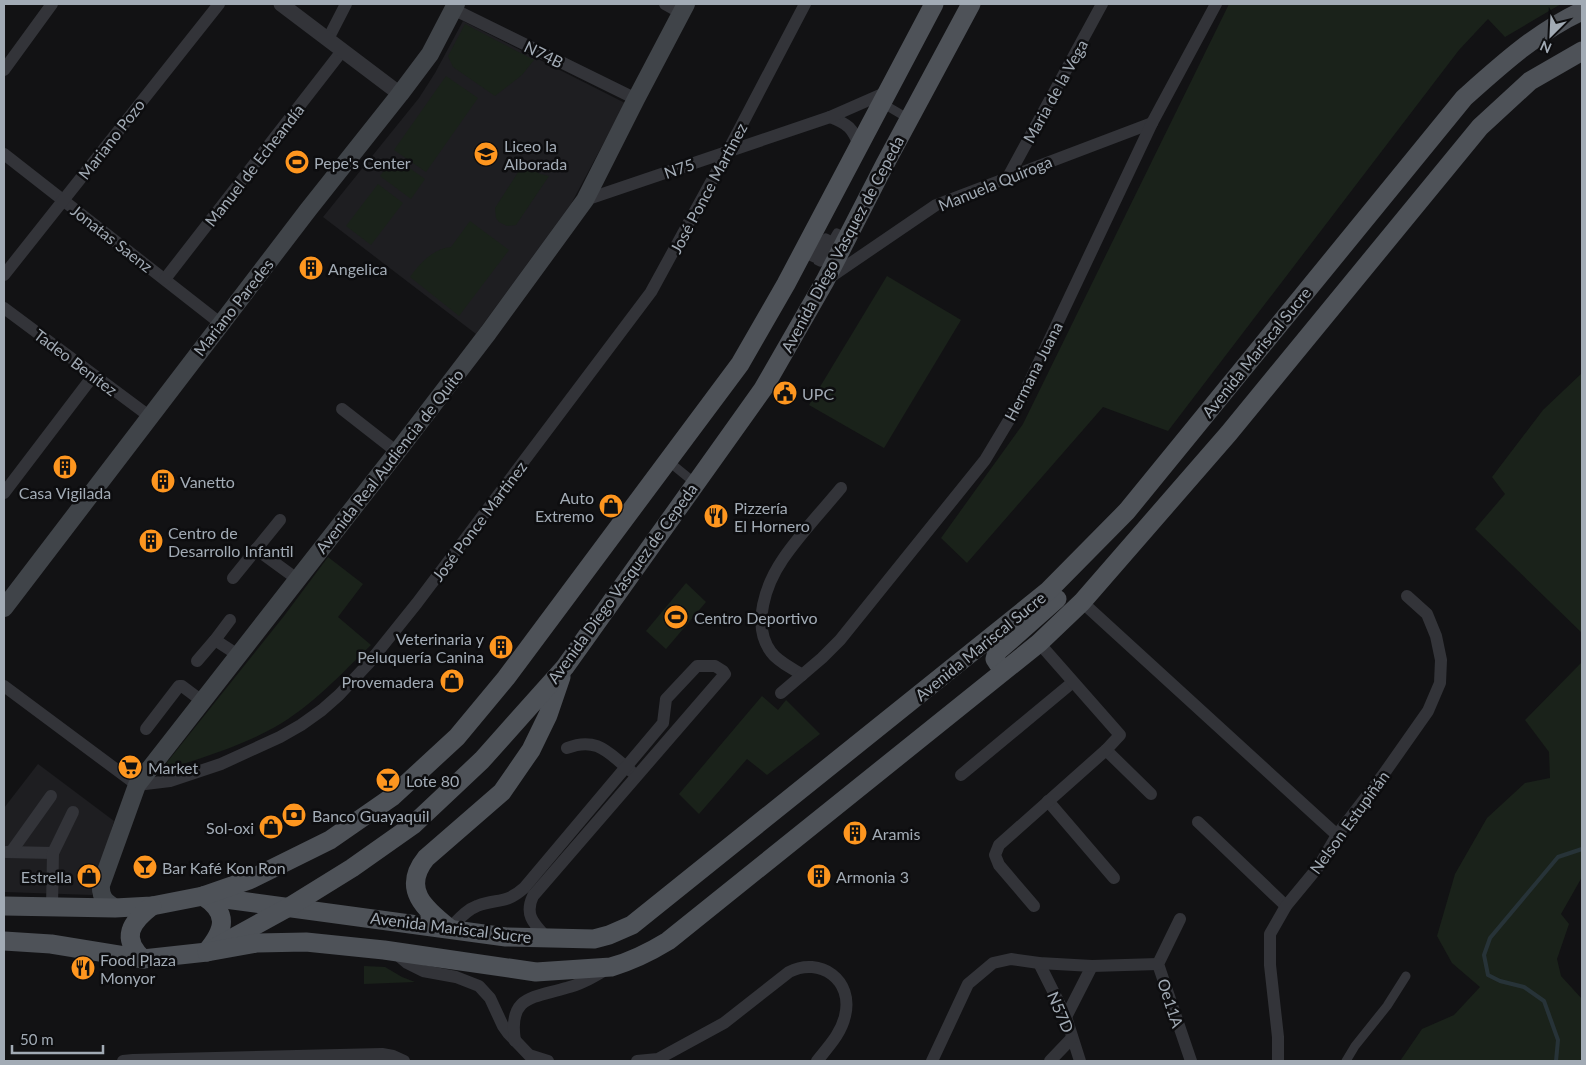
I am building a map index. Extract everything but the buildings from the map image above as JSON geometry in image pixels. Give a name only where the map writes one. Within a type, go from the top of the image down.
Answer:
[{"type":"main road","name":"Avenida Diego Vasquez de Cepeda","points":[[4,906],[115,908],[152,906],[203,896],[249,880],[330,840],[392,797],[458,737],[506,678],[740,364],[803,253],[934,4]]},
{"type":"main road","name":"Avenida Diego Vasquez de Cepeda","points":[[4,941],[51,944],[143,959],[207,952],[289,907],[352,868],[413,825],[482,760],[564,667],[763,389],[847,238],[971,4]]},
{"type":"main road","name":"Mariano Paredes","points":[[4,608],[220,323],[430,54],[454,6]]},
{"type":"main road","name":"Avenida Real Audiencia de Quito","points":[[115,908],[102,897],[101,886],[137,785],[488,334],[585,200],[683,8]]},
{"type":"main road","name":"Avenida Mariscal Sucre","points":[[203,896],[506,937],[594,938],[609,935],[632,925],[1048,591],[1127,511],[1464,98],[1519,50],[1547,30],[1582,11]]},
{"type":"main road","name":"Avenida Mariscal Sucre","points":[[207,952],[257,943],[296,942],[392,951],[536,972],[611,967],[623,964],[650,952],[668,941],[1039,643],[1082,602],[1229,433],[1480,127],[1530,81],[1582,51]]},
{"type":"main road","points":[[1229,433],[1241,403],[1286,346],[1288,341],[1283,333],[1272,333]]},
{"type":"main road","points":[[1007,668],[997,663],[995,659],[997,652],[1064,593],[1085,553]]},
{"type":"main road","points":[[450,928],[431,914],[418,898],[415,885],[419,868],[426,858],[502,792],[531,750],[548,715],[564,667]]},
{"type":"main road","points":[[203,896],[213,902],[219,910],[222,922],[215,942],[207,952]]},
{"type":"main road","points":[[143,959],[132,946],[130,931],[133,923],[152,906]]},
{"type":"street","points":[[4,70],[52,4]]},
{"type":"street","name":"Mariano Pozo","points":[[4,274],[219,4]]},
{"type":"street","points":[[281,4],[400,94]]},
{"type":"street","points":[[328,39],[346,4]]},
{"type":"street","points":[[665,4],[683,8]]},
{"type":"street","name":"José Ponce Martinez","points":[[137,785],[170,781],[221,764],[266,744],[301,725],[322,710],[359,674],[417,603],[652,292],[805,4]]},
{"type":"street","name":"Maria de la Vega","points":[[1008,177],[1102,4]]},
{"type":"street","name":"Hermana Juana","points":[[781,693],[840,640],[985,460],[1020,400],[1152,122],[1216,4]]},
{"type":"street","name":"N74B","points":[[454,6],[636,99]]},
{"type":"street","name":"Manuel de Echeandía","points":[[165,279],[342,51]]},
{"type":"street","points":[[884,98],[910,119]]},
{"type":"street","name":"N75","points":[[585,200],[884,98]]},
{"type":"street","points":[[830,117],[843,122],[854,131],[859,146]]},
{"type":"street","name":"Manuela Quiroga","points":[[824,280],[936,205],[1152,122]]},
{"type":"street","name":"Jonatas Saenz","points":[[4,154],[220,323]]},
{"type":"street","points":[[803,253],[814,258],[826,238],[828,239],[818,261],[820,262],[837,233],[847,238]]},
{"type":"street","name":"Tadeo Benítez","points":[[4,308],[149,416]]},
{"type":"street","points":[[4,493],[93,376]]},
{"type":"street","points":[[342,409],[397,452]]},
{"type":"street","points":[[668,461],[695,482]]},
{"type":"street","points":[[802,675],[772,654],[765,643],[761,626],[762,610],[766,593],[782,560],[841,488]]},
{"type":"street","points":[[233,578],[280,520]]},
{"type":"street","points":[[256,548],[297,579]]},
{"type":"street","name":"Nelson Estupiñán","points":[[1278,1061],[1278,1037],[1270,965],[1270,934],[1286,906],[1319,866],[1337,835],[1383,775],[1428,711],[1440,683],[1441,660],[1436,636],[1427,614],[1407,596]]},
{"type":"street","points":[[1082,602],[1337,835]]},
{"type":"street","points":[[197,661],[216,640],[230,620]]},
{"type":"street","points":[[216,640],[238,655]]},
{"type":"street","points":[[1034,906],[999,865],[995,855],[999,845],[1106,750],[1120,735],[1039,643]]},
{"type":"street","points":[[450,928],[467,912],[478,906],[509,899],[520,892],[553,863],[601,817],[725,674],[724,671],[715,666],[697,666],[666,699],[663,723],[592,808],[553,863],[533,896],[529,907],[532,919],[547,938]]},
{"type":"street","points":[[960,775],[1073,682]]},
{"type":"street","points":[[4,686],[137,785]]},
{"type":"street","points":[[146,729],[179,686],[202,701]]},
{"type":"street","points":[[663,723],[674,733]]},
{"type":"street","points":[[567,748],[591,743],[609,752],[637,775]]},
{"type":"street","points":[[1106,750],[1151,794]]},
{"type":"street","points":[[8,852],[51,796]]},
{"type":"street","points":[[1048,801],[1114,878]]},
{"type":"street","points":[[592,808],[601,817]]},
{"type":"street","points":[[52,907],[53,853],[73,812]]},
{"type":"street","points":[[1198,822],[1286,906]]},
{"type":"street","points":[[8,852],[53,853]]},
{"type":"street","name":"Oe11A","points":[[1180,918],[1158,964],[1191,1061]]},
{"type":"street","points":[[392,951],[407,963],[422,971],[456,977],[479,986],[490,998],[503,1026],[515,1041],[529,1056],[548,1061]]},
{"type":"street","points":[[932,1061],[968,984],[993,963],[1011,959],[1039,963],[1092,966],[1158,964]]},
{"type":"street","name":"N57D","points":[[1039,963],[1066,1017],[1080,1061]]},
{"type":"street","points":[[637,1061],[658,1059],[724,1023],[788,972],[812,966],[826,970],[841,983],[846,997],[846,1014],[840,1031],[817,1061]]},
{"type":"street","points":[[1066,1017],[1092,966]]},
{"type":"street","points":[[515,1041],[514,1019],[524,1002],[538,995],[575,986],[611,967]]},
{"type":"street","points":[[1346,1061],[1355,1046],[1387,1006],[1406,976]]},
{"type":"street","points":[[1050,1061],[1072,1038]]},
{"type":"street","points":[[123,1061],[382,1054],[404,1061]]},
{"type":"shaded area","points":[[1229,4],[1561,4],[1505,37],[1488,19],[1459,50],[1168,431],[1103,407],[967,563],[941,538],[1023,424]]},
{"type":"shaded area","name":"Liceo la Alborada","points":[[463,21],[625,103],[571,204],[476,334],[323,217],[419,98]]},
{"type":"shaded area","points":[[465,24],[534,60],[522,75],[495,96],[453,67],[448,56]]},
{"type":"shaded area","points":[[446,76],[478,98],[426,172],[394,150]]},
{"type":"shaded area","points":[[394,157],[425,179],[411,199],[380,176]]},
{"type":"shaded area","points":[[524,163],[540,174],[549,176],[516,225],[507,226],[496,218],[495,208]]},
{"type":"shaded area","points":[[378,184],[403,203],[371,245],[346,226]]},
{"type":"shaded area","points":[[470,221],[509,250],[459,316],[410,277],[433,254],[444,248],[451,247]]},
{"type":"shaded area","points":[[887,276],[961,320],[884,448],[809,405]]},
{"type":"shaded area","points":[[1582,373],[1582,633],[1475,529],[1505,494],[1492,477],[1543,410]]},
{"type":"shaded area","points":[[328,557],[363,584],[338,617],[371,645],[314,699],[289,719],[249,740],[222,751],[165,769],[164,766],[284,616]]},
{"type":"shaded area","name":"Centro Deportivo","points":[[686,583],[706,602],[666,649],[646,631]]},
{"type":"shaded area","points":[[1582,633],[1582,877],[1561,914],[1569,924],[1557,959],[1561,976],[1582,999],[1582,1061],[1400,1061],[1422,1029],[1454,1015],[1480,987],[1452,963],[1437,936],[1455,874],[1487,818],[1525,783],[1550,778],[1549,752],[1525,720],[1581,663]]},
{"type":"shaded area","points":[[762,696],[778,710],[786,700],[820,734],[767,775],[747,759],[699,814],[679,794]]},
{"type":"shaded area","points":[[38,764],[114,821],[92,895],[4,892],[4,808]]},
{"type":"shaded area","points":[[364,966],[385,967],[415,982],[364,984]]},
{"type":"waterway","points":[[1556,1061],[1558,1040],[1544,1001],[1524,987],[1500,981],[1488,975],[1484,955],[1490,938],[1558,857],[1582,849]]},
{"type":"place","name":"Liceo la Alborada","points":[[486,154]]},
{"type":"place","name":"Pepe's Center","points":[[297,162]]},
{"type":"place","name":"Angelica","points":[[311,268]]},
{"type":"place","name":"UPC","points":[[785,393]]},
{"type":"place","name":"Casa Vigilada","points":[[65,467]]},
{"type":"place","name":"Vanetto","points":[[163,481]]},
{"type":"place","name":"Auto Extremo","points":[[611,506]]},
{"type":"place","name":"Pizzería El Hornero","points":[[716,516]]},
{"type":"place","name":"Centro de Desarrollo Infantil","points":[[151,541]]},
{"type":"place","name":"Centro Deportivo","points":[[676,617]]},
{"type":"place","name":"Veterinaria y Peluquería Canina","points":[[501,647]]},
{"type":"place","name":"Provemadera","points":[[452,681]]},
{"type":"place","name":"Market","points":[[130,767]]},
{"type":"place","name":"Lote 80","points":[[388,780]]},
{"type":"place","name":"Banco Guayaquil","points":[[294,815]]},
{"type":"place","name":"Sol-oxi","points":[[271,827]]},
{"type":"place","name":"Aramis","points":[[855,833]]},
{"type":"place","name":"Bar Kafé Kon Ron","points":[[145,867]]},
{"type":"place","name":"Estrella","points":[[89,876]]},
{"type":"place","name":"Armonia 3","points":[[819,876]]},
{"type":"place","name":"Food Plaza Monyor","points":[[83,968]]}]
